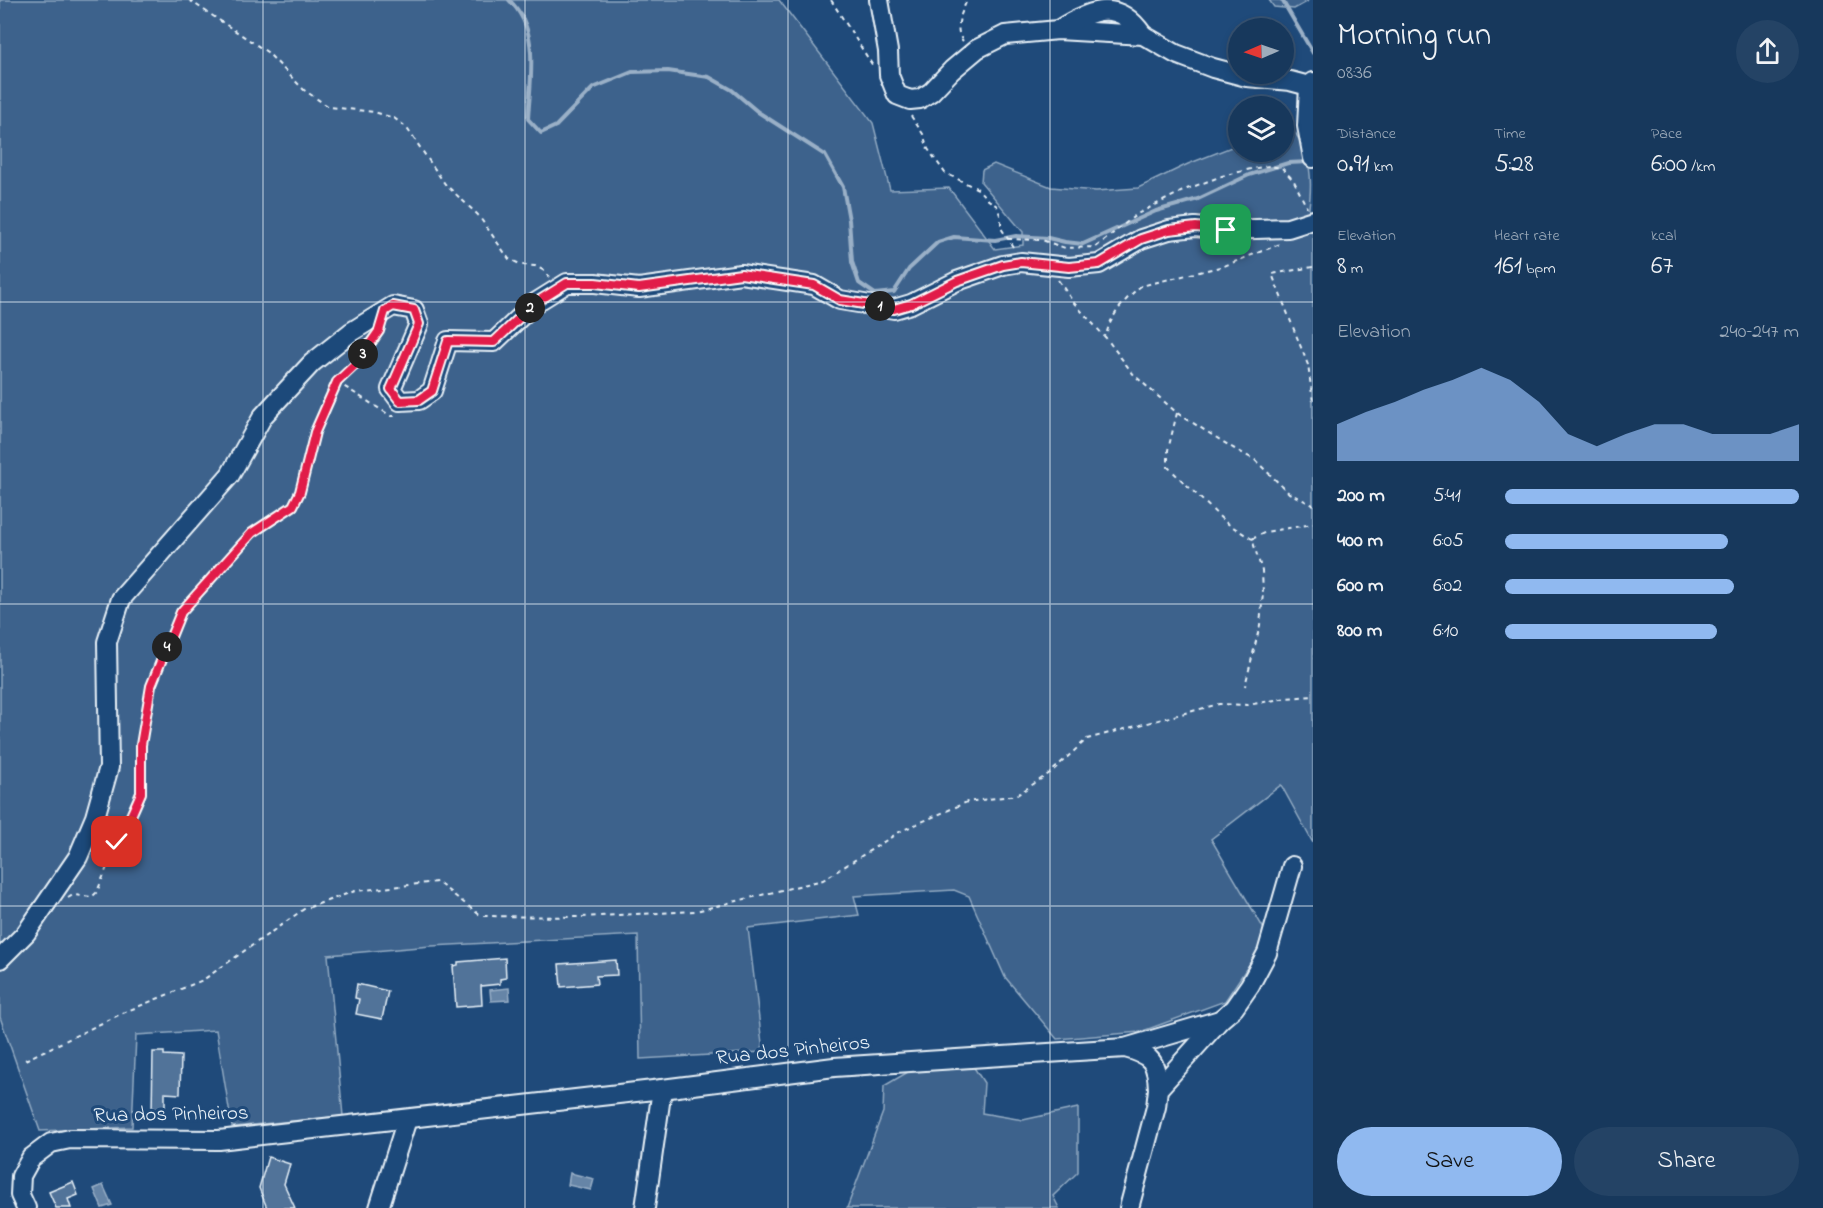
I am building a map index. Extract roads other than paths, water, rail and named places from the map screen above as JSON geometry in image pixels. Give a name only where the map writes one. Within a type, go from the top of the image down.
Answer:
[{"type":"street","points":[[879,0],[888,51],[889,75],[897,94],[903,98],[920,99],[931,92],[973,52],[991,40],[1005,35],[1058,30],[1143,35],[1176,54],[1213,68],[1247,77],[1311,84],[1307,126],[1313,158]]},
{"type":"street","points":[[1058,30],[1103,3],[1114,3],[1128,10],[1143,35]]},
{"type":"street","points":[[0,959],[26,933],[78,857],[95,817],[109,767],[107,642],[122,599],[230,475],[263,416],[270,408],[312,363],[351,332],[393,306],[414,310],[419,324],[391,389],[400,401],[419,400],[432,391],[448,341],[494,342],[535,303],[567,283],[639,288],[741,274],[814,285],[840,300],[894,309],[911,304],[980,272],[1003,265],[1021,262],[1069,267],[1099,264],[1141,239],[1169,230],[1196,227],[1226,230],[1288,228],[1311,215]]},
{"type":"street","points":[[1129,1208],[1156,1107],[1158,1089],[1220,1020],[1234,1008],[1250,985],[1267,953],[1292,866]]},
{"type":"street","points":[[1125,1048],[1220,1020]]},
{"type":"street","name":"Rua dos Pinheiros","points":[[26,1208],[20,1195],[21,1176],[31,1158],[51,1143],[70,1139],[219,1140],[834,1067],[1125,1048],[1143,1053],[1152,1061],[1158,1075],[1158,1089]]},
{"type":"street","points":[[645,1208],[662,1089]]},
{"type":"street","points":[[379,1208],[407,1119]]},
{"type":"waterway","points":[[509,0],[519,12],[530,40],[531,72],[528,119],[541,133],[556,126],[593,88],[632,72],[668,71],[709,77],[732,90],[758,112],[825,155],[843,187],[849,220],[852,262],[859,283],[875,294],[894,292],[909,269],[938,242],[954,237],[995,240],[1016,236],[1048,238],[1083,244],[1156,211],[1198,199],[1249,175],[1288,163],[1309,162]]},
{"type":"waterway","points":[[1282,0],[1313,53]]}]
